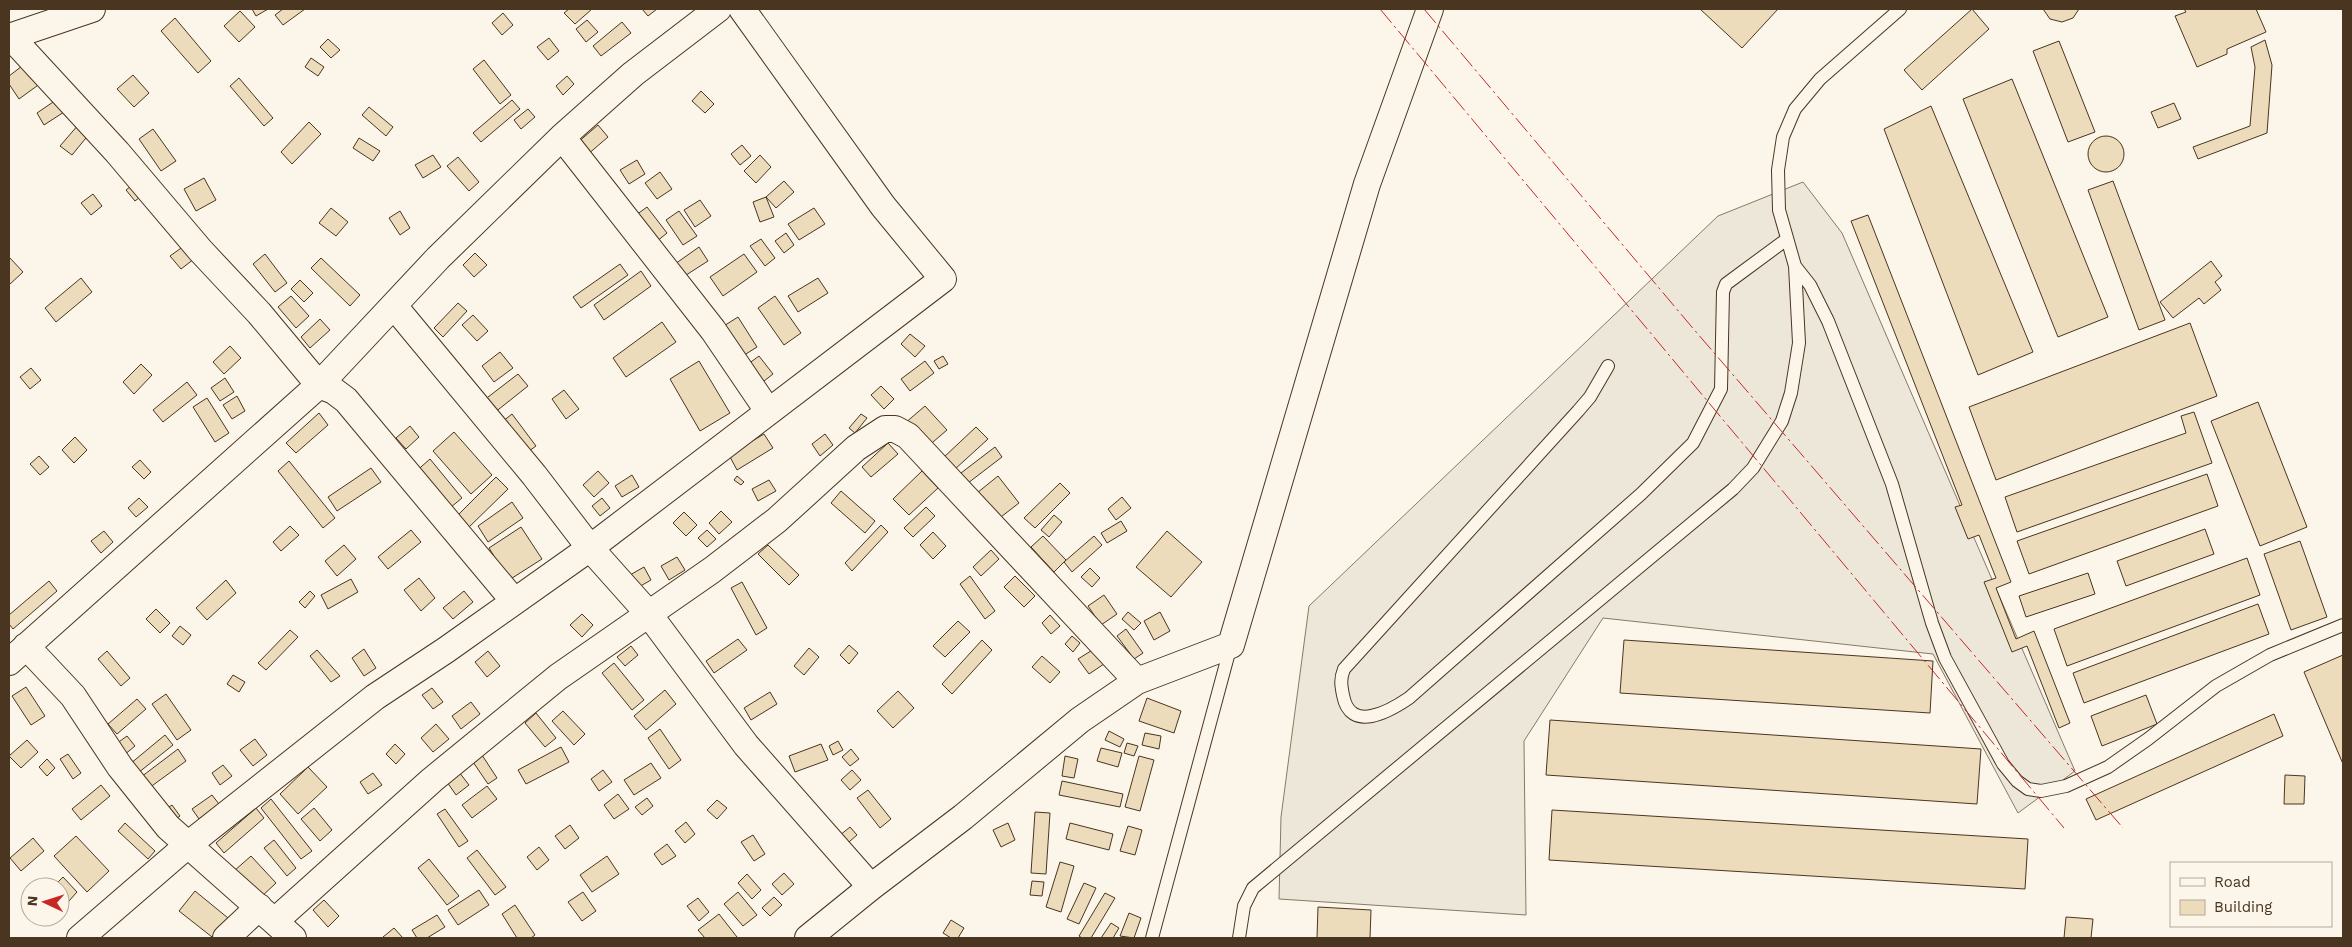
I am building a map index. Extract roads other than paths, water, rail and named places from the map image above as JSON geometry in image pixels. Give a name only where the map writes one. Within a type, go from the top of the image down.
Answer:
[{"type":"street","points":[[92,9],[9,36],[117,152],[319,385],[334,391],[346,400],[514,601]]},
{"type":"street","points":[[276,922],[168,827],[120,767],[73,696],[18,654],[319,385],[438,258],[562,137],[633,74],[718,9]]},
{"type":"street","points":[[80,938],[189,844],[375,697],[590,548],[943,279],[883,206],[742,9]]},
{"type":"street","points":[[808,938],[871,887],[964,817],[1080,720],[1136,681],[1231,645],[1367,184],[1430,9]]},
{"type":"street","points":[[562,137],[713,330],[768,411]]},
{"type":"street","points":[[394,306],[534,475],[590,548],[648,613],[746,745],[871,887]]},
{"type":"street","points":[[226,938],[276,922],[432,780],[558,677],[712,570],[777,520],[872,436],[885,429],[895,429],[908,436],[1136,681]]},
{"type":"lane","points":[[1239,938],[1244,906],[1253,888],[1564,631],[1733,489],[1753,468],[1782,421],[1791,393],[1799,343],[1795,266],[1779,210],[1778,170],[1783,137],[1795,109],[1820,79],[1900,9]]},
{"type":"lane","points":[[1608,366],[1590,397],[1578,411],[1344,669],[1340,679],[1344,700],[1349,710],[1360,716],[1374,716],[1389,712],[1409,698],[1641,494],[1693,443],[1721,389],[1723,292],[1726,284],[1787,239]]},
{"type":"lane","points":[[1795,266],[1810,285],[1828,321],[1892,484],[1932,623],[1945,658],[1987,730],[2003,764],[2017,781],[2028,789],[2041,791],[2066,786],[2108,767],[2148,739],[2216,686],[2270,655],[2343,626]]},
{"type":"lane","points":[[1152,938],[1231,645]]}]
